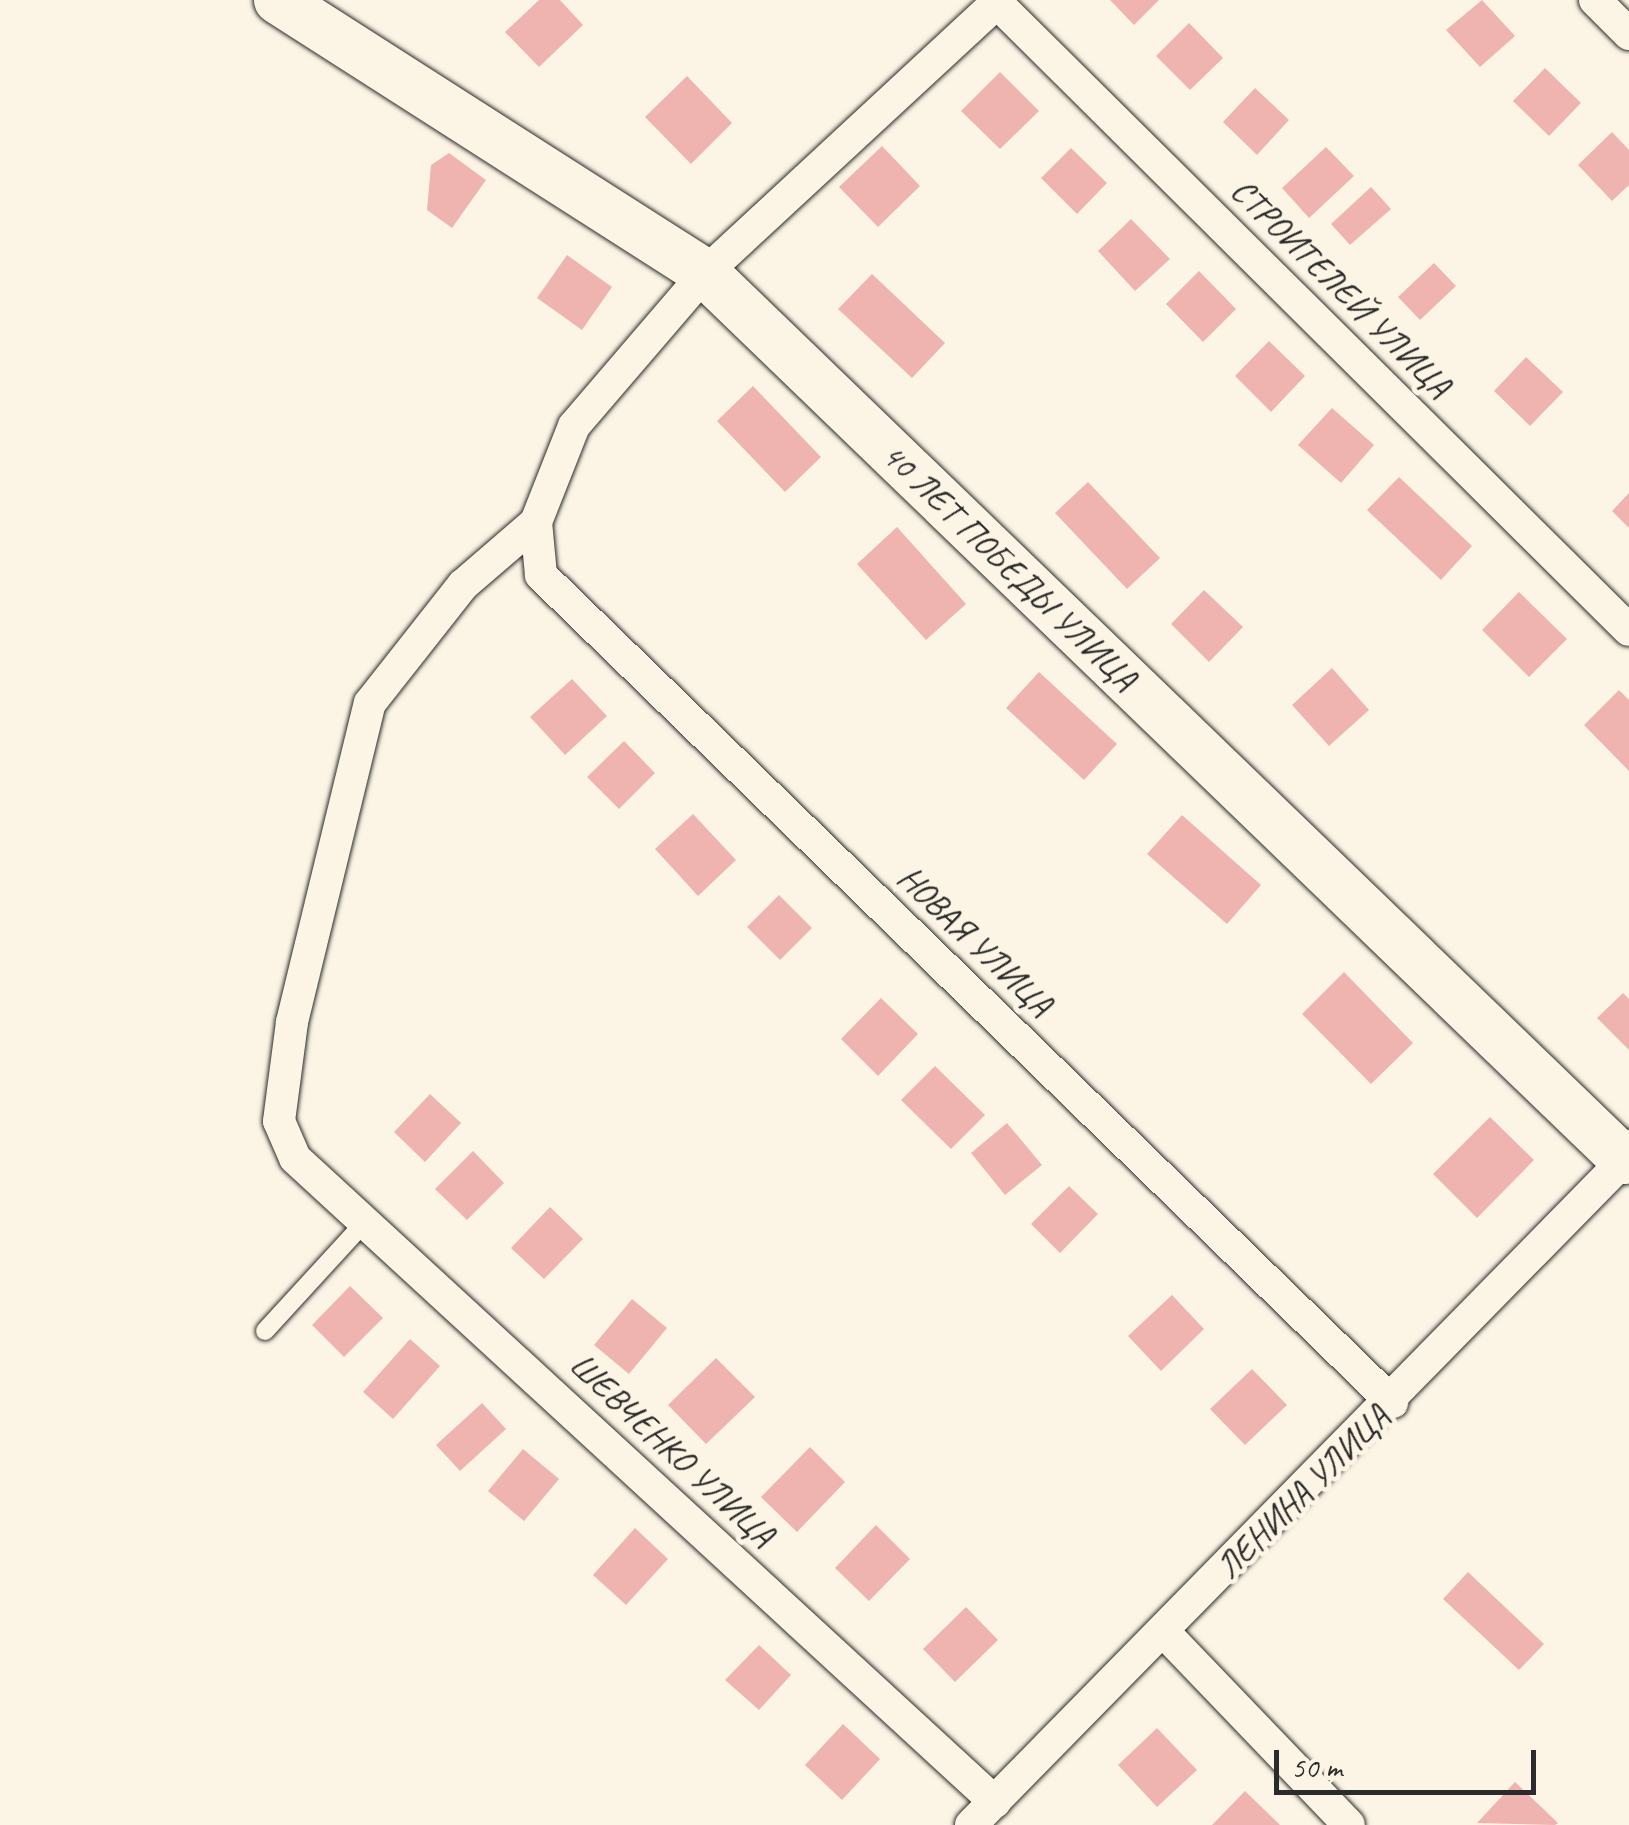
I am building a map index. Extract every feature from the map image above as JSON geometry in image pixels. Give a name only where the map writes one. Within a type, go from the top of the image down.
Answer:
[{"type":"street","name":"40 ЛЕТ ПОБЕДЫ УЛИЦА","points":[[278,0],[705,273],[1626,1157]]},
{"type":"street","points":[[1595,0],[1629,34]]},
{"type":"street","points":[[536,522],[574,426],[705,273],[998,2]]},
{"type":"street","name":"СТРОИТЕЛЕЙ УЛИЦА","points":[[998,2],[1629,630]]},
{"type":"street","name":"ШЕВЧЕНКО УЛИЦА","points":[[536,522],[463,585],[370,703],[292,1022],[279,1121],[295,1158],[983,1813]]},
{"type":"street","name":"НОВАЯ УЛИЦА","points":[[536,522],[541,574],[1392,1402]]},
{"type":"street","name":"ЛЕНИНА УЛИЦА","points":[[983,1813],[1392,1402],[1626,1157]]},
{"type":"street","points":[[1164,1632],[1349,1825]]},
{"type":"lane","points":[[265,1332],[365,1222]]},
{"type":"building","points":[[539,0],[560,0],[583,25],[539,67],[505,32]]},
{"type":"building","points":[[1110,0],[1159,0],[1134,25]]},
{"type":"building","points":[[1482,0],[1515,36],[1480,67],[1446,30]]},
{"type":"building","points":[[1189,23],[1223,58],[1190,90],[1156,56]]},
{"type":"building","points":[[1545,68],[1581,103],[1549,136],[1513,101]]},
{"type":"building","points":[[1000,72],[1039,111],[1000,149],[961,111]]},
{"type":"building","points":[[687,76],[732,123],[691,164],[645,117]]},
{"type":"building","points":[[1255,88],[1289,120],[1257,155],[1223,122]]},
{"type":"building","points":[[1612,132],[1629,150],[1629,185],[1612,201],[1578,165]]},
{"type":"building","points":[[882,146],[920,186],[878,227],[839,187]]},
{"type":"building","points":[[1326,147],[1354,176],[1309,218],[1282,188]]},
{"type":"building","points":[[1071,148],[1107,183],[1077,214],[1041,178]]},
{"type":"building","points":[[449,153],[486,180],[452,228],[427,210],[431,165]]},
{"type":"building","points":[[1371,187],[1391,209],[1350,245],[1331,224]]},
{"type":"building","points":[[1131,219],[1170,259],[1135,291],[1098,251]]},
{"type":"building","points":[[567,255],[612,287],[582,330],[537,298]]},
{"type":"building","points":[[1434,263],[1456,286],[1420,320],[1398,297]]},
{"type":"building","points":[[1199,271],[1236,309],[1203,342],[1166,304]]},
{"type":"building","points":[[872,274],[945,343],[912,378],[838,309]]},
{"type":"building","points":[[1269,341],[1305,376],[1271,412],[1235,376]]},
{"type":"building","points":[[1526,357],[1563,392],[1530,426],[1494,391]]},
{"type":"building","points":[[753,386],[821,457],[785,492],[717,421]]},
{"type":"building","points":[[1332,408],[1374,445],[1341,483],[1298,445]]},
{"type":"building","points":[[1399,477],[1472,546],[1441,580],[1367,510]]},
{"type":"building","points":[[1088,482],[1160,558],[1127,589],[1055,513]]},
{"type":"building","points":[[1629,493],[1629,528],[1612,511]]},
{"type":"building","points":[[897,527],[966,604],[926,640],[857,564]]},
{"type":"building","points":[[1204,590],[1243,627],[1209,662],[1171,624]]},
{"type":"building","points":[[1519,592],[1567,639],[1529,677],[1482,630]]},
{"type":"building","points":[[1332,668],[1369,710],[1329,746],[1292,705]]},
{"type":"building","points":[[1039,672],[1117,744],[1084,780],[1006,708]]},
{"type":"building","points":[[572,679],[607,716],[565,755],[530,717]]},
{"type":"building","points":[[1619,690],[1629,700],[1629,771],[1584,725]]},
{"type":"building","points":[[624,741],[655,773],[619,809],[587,777]]},
{"type":"building","points":[[693,814],[736,860],[698,896],[655,849]]},
{"type":"building","points":[[1182,815],[1261,885],[1227,924],[1147,854]]},
{"type":"building","points":[[779,895],[812,928],[780,960],[747,927]]},
{"type":"building","points":[[1344,972],[1413,1043],[1371,1084],[1302,1014]]},
{"type":"building","points":[[1623,993],[1629,999],[1629,1050],[1597,1018]]},
{"type":"building","points":[[881,998],[918,1034],[878,1076],[841,1039]]},
{"type":"building","points":[[935,1066],[985,1115],[951,1149],[901,1100]]},
{"type":"building","points":[[430,1094],[461,1123],[425,1162],[394,1132]]},
{"type":"building","points":[[1490,1117],[1534,1160],[1477,1218],[1433,1174]]},
{"type":"building","points":[[1007,1123],[1042,1165],[1005,1195],[971,1153]]},
{"type":"building","points":[[473,1151],[504,1183],[467,1220],[435,1189]]},
{"type":"building","points":[[1069,1186],[1098,1214],[1060,1253],[1031,1224]]},
{"type":"building","points":[[550,1207],[583,1239],[544,1279],[511,1248]]},
{"type":"building","points":[[350,1286],[383,1318],[344,1357],[312,1325]]},
{"type":"building","points":[[1172,1295],[1204,1329],[1161,1371],[1128,1336]]},
{"type":"building","points":[[632,1299],[667,1328],[629,1374],[594,1345]]},
{"type":"building","points":[[410,1339],[440,1366],[393,1419],[363,1392]]},
{"type":"building","points":[[716,1358],[755,1397],[706,1444],[668,1405]]},
{"type":"building","points":[[1252,1369],[1287,1405],[1245,1445],[1210,1409]]},
{"type":"building","points":[[482,1403],[506,1429],[460,1471],[436,1445]]},
{"type":"building","points":[[810,1447],[845,1482],[797,1532],[761,1497]]},
{"type":"building","points":[[523,1449],[559,1479],[524,1521],[488,1491]]},
{"type":"building","points":[[876,1525],[910,1559],[869,1601],[835,1568]]},
{"type":"building","points":[[635,1528],[668,1559],[626,1605],[593,1575]]},
{"type":"building","points":[[1468,1572],[1544,1644],[1519,1670],[1443,1599]]},
{"type":"building","points":[[966,1607],[998,1640],[955,1682],[923,1649]]},
{"type":"building","points":[[759,1645],[791,1675],[759,1710],[725,1680]]},
{"type":"building","points":[[843,1724],[880,1759],[842,1800],[805,1765]]},
{"type":"building","points":[[1157,1728],[1197,1770],[1157,1807],[1118,1765]]},
{"type":"building","points":[[1515,1782],[1558,1823],[1477,1823]]},
{"type":"building","points":[[1245,1791],[1280,1825],[1212,1825]]}]
